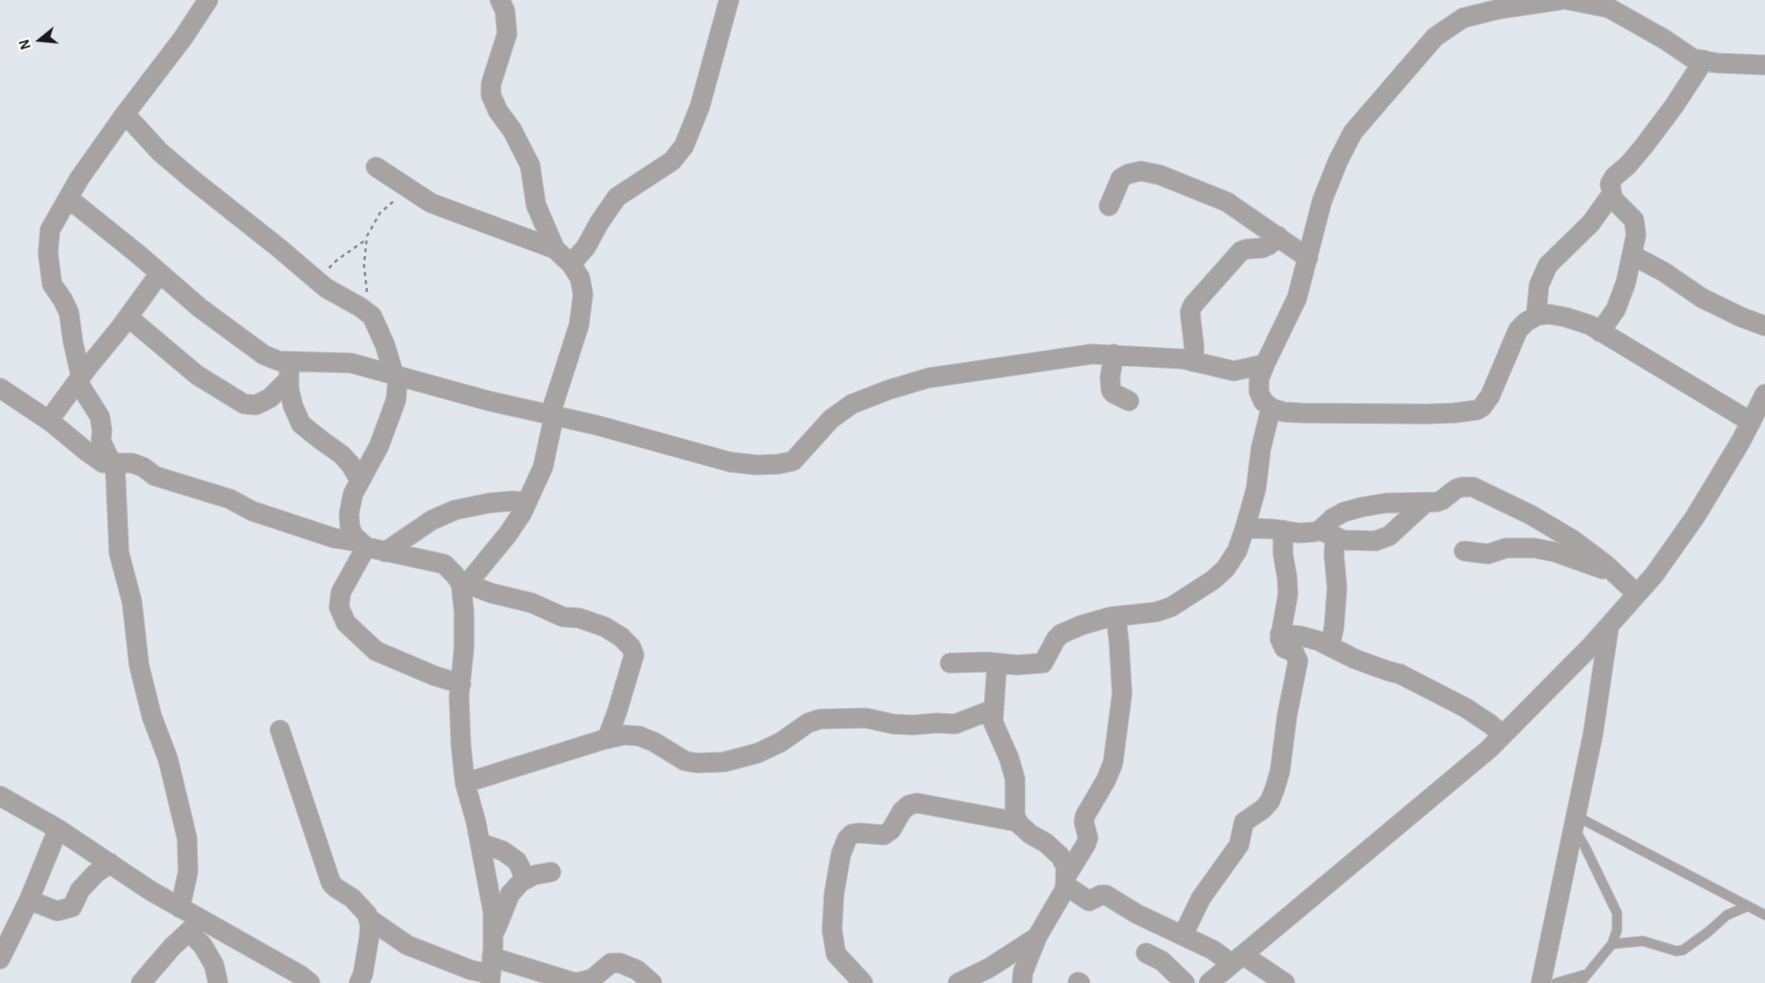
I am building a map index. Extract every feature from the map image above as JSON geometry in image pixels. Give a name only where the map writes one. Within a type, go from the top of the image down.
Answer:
[{"type":"street","points":[[180,908],[188,872],[187,838],[168,758],[152,716],[139,665],[132,602],[119,553],[113,463],[101,442],[100,417],[79,380],[69,313],[52,284],[48,253],[50,230],[79,179],[208,0]]},
{"type":"street","points":[[500,0],[505,11],[508,34],[491,84],[491,95],[498,111],[512,130],[530,165],[536,204],[555,249]]},
{"type":"street","points":[[571,264],[586,247],[617,196],[672,161],[684,146],[700,106],[729,0]]},
{"type":"street","points":[[1560,0],[1499,9],[1463,18],[1435,38],[1353,132],[1338,161],[1322,201],[1297,298],[1259,380],[1259,392],[1263,401],[1271,408],[1293,413],[1454,414],[1477,410],[1482,407],[1490,396],[1518,330],[1536,316],[1548,314],[1565,317],[1590,326],[1751,422]]},
{"type":"street","points":[[1568,0],[1610,8],[1664,39],[1692,58],[1717,63],[1765,65]]},
{"type":"street","points":[[1600,332],[1616,309],[1626,282],[1636,235],[1634,220],[1616,204],[1611,195],[1610,184],[1614,177],[1628,165],[1644,146],[1674,106],[1704,60]]},
{"type":"street","points":[[125,114],[160,152],[316,280],[372,316],[396,376],[396,400],[378,446],[353,494],[349,514],[350,527],[353,535],[363,544]]},
{"type":"street","points":[[376,167],[431,204],[555,249],[571,264],[580,278],[583,294],[579,326],[552,416],[543,467],[522,513],[508,534],[465,587],[464,648],[459,697],[460,717],[465,783],[480,843],[493,912],[491,971]]},
{"type":"street","points":[[1108,206],[1121,178],[1141,171],[1178,181],[1227,202],[1308,258]]},
{"type":"street","points":[[1536,316],[1538,285],[1548,265],[1591,223],[1611,195]]},
{"type":"street","points":[[68,198],[200,308],[243,341],[279,362],[289,371],[289,389],[293,406],[301,424],[342,455],[351,465],[360,481]]},
{"type":"street","points":[[1194,362],[1190,312],[1193,305],[1241,251],[1262,248],[1269,245],[1278,236]]},
{"type":"street","points":[[1632,255],[1664,272],[1702,298],[1741,317],[1765,326]]},
{"type":"street","points":[[49,420],[160,273]]},
{"type":"street","points":[[128,317],[197,375],[244,404],[256,405],[270,398],[289,371],[351,364],[489,401],[596,425],[730,462],[757,465],[793,461],[831,420],[852,404],[888,390],[928,378],[1083,355],[1114,354],[1183,359],[1234,371],[1265,364]]},
{"type":"street","points":[[1114,354],[1110,377],[1111,390],[1129,401]]},
{"type":"street","points":[[0,388],[49,420],[103,463],[132,463],[143,466],[155,476],[230,498],[252,511],[334,538],[363,544],[385,552],[444,564],[465,587],[532,603],[563,618],[578,618],[605,627],[621,637],[631,647],[634,655],[607,739]]},
{"type":"street","points":[[1209,983],[1481,756],[1583,654],[1654,575],[1695,516],[1741,441],[1765,394]]},
{"type":"street","points":[[950,663],[1017,665],[1043,663],[1056,639],[1061,634],[1082,625],[1116,616],[1156,612],[1171,607],[1195,592],[1226,568],[1237,551],[1253,501],[1261,448],[1271,408]]},
{"type":"street","points":[[1330,646],[1334,627],[1337,588],[1334,555],[1328,533],[1333,518],[1344,512],[1386,503],[1442,500],[1448,493],[1462,487],[1473,488],[1531,515],[1565,535],[1612,570],[1637,594]]},
{"type":"street","points":[[1253,501],[1275,521],[1290,531]]},
{"type":"street","points":[[385,552],[432,520],[454,510],[489,503],[527,502]]},
{"type":"street","points":[[1245,528],[1328,533],[1343,540],[1375,541],[1389,536],[1426,502]]},
{"type":"street","points":[[1183,935],[1201,898],[1239,844],[1244,822],[1263,809],[1270,801],[1276,788],[1298,661],[1294,652],[1284,648],[1280,639],[1288,594],[1288,578],[1283,554],[1290,531]]},
{"type":"street","points":[[363,544],[341,592],[339,607],[346,623],[376,651],[419,670],[461,684]]},
{"type":"street","points":[[1464,551],[1488,554],[1506,548],[1534,548],[1555,552],[1612,570]]},
{"type":"street","points":[[1022,983],[1024,972],[1037,937],[1060,900],[1066,880],[1086,844],[1088,838],[1084,822],[1085,816],[1106,780],[1113,763],[1122,694],[1116,616]]},
{"type":"street","points":[[1541,983],[1593,734],[1609,626]]},
{"type":"street","points":[[1280,634],[1301,636],[1330,646],[1355,659],[1400,674],[1466,708],[1503,735]]},
{"type":"street","points":[[997,663],[993,722],[1009,758],[1015,780],[1015,816],[1018,822],[1030,834],[1046,843],[1060,856],[1066,867],[1066,880],[1089,901],[1101,895],[1106,895],[1137,914],[1286,983]]},
{"type":"street","points":[[465,783],[607,739],[624,736],[639,736],[654,742],[685,760],[697,763],[724,762],[758,753],[781,742],[808,723],[820,719],[866,718],[893,724],[955,724],[994,709]]},
{"type":"street","points":[[280,730],[331,883],[352,898],[367,914],[370,925],[369,938],[363,974],[359,983]]},
{"type":"street","points":[[0,796],[58,829],[180,908],[195,925],[203,946],[214,965],[218,983]]},
{"type":"street","points":[[863,983],[836,954],[832,930],[834,894],[841,854],[847,839],[852,834],[860,833],[884,835],[891,830],[902,811],[909,805],[917,803],[1018,822]]},
{"type":"street","points":[[0,959],[29,900],[58,829]]},
{"type":"street","points":[[480,843],[503,851],[517,861],[522,869],[524,880]]},
{"type":"street","points":[[29,900],[57,911],[72,907],[80,890],[95,874],[110,863]]},
{"type":"street","points":[[493,935],[510,894],[524,880],[534,875],[551,872]]},
{"type":"street","points":[[368,918],[407,945],[470,970],[491,971],[576,983],[592,979],[611,964],[620,964],[637,970],[652,983]]},
{"type":"street","points":[[141,983],[172,947],[195,925]]},
{"type":"street","points":[[195,925],[300,975],[310,983]]},
{"type":"street","points":[[958,983],[989,968],[1037,937]]},
{"type":"street","points":[[1146,952],[1162,960],[1185,983]]},
{"type":"lane","points":[[1574,822],[1765,915]]},
{"type":"lane","points":[[1574,822],[1617,913],[1617,930],[1612,944],[1580,983]]},
{"type":"lane","points":[[1612,944],[1643,941],[1676,951],[1683,950],[1727,916],[1748,906]]},
{"type":"lane","points":[[1556,983],[1588,974]]},
{"type":"path","points":[[369,314],[370,305],[366,289],[364,265],[367,239],[380,213],[409,188]]},
{"type":"path","points":[[316,280],[337,260],[367,239]]}]
